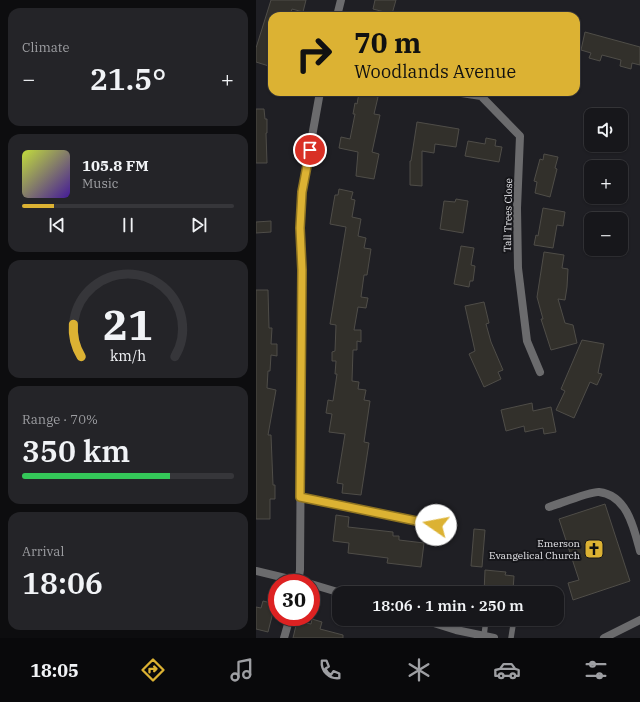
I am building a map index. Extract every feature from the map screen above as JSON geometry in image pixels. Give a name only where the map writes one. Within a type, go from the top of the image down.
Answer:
[{"type":"street","points":[[338,12],[342,0]]},
{"type":"street","points":[[301,574],[302,270],[300,228],[302,192],[319,96]]},
{"type":"street","name":"Tall Trees Close","points":[[481,96],[520,136],[517,208],[518,268],[527,341],[540,372]]},
{"type":"street","points":[[549,507],[598,492],[616,498],[632,522],[640,551]]},
{"type":"street","points":[[300,497],[436,525]]},
{"type":"street","points":[[256,571],[268,574]]},
{"type":"street","points":[[320,587],[332,590]]},
{"type":"street","points":[[604,638],[640,620]]},
{"type":"street","points":[[284,638],[287,626]]},
{"type":"street","points":[[443,626],[490,637]]},
{"type":"lane","points":[[488,626],[490,637]]},
{"type":"lane","points":[[512,638],[513,626]]},
{"type":"building","points":[[271,0],[306,0],[303,12],[292,9],[291,12],[268,12],[268,66],[256,62],[256,48]]},
{"type":"building","points":[[375,0],[396,0],[393,12],[384,12],[373,9]]},
{"type":"building","points":[[585,32],[640,47],[640,65],[632,63],[631,69],[620,66],[621,60],[602,55],[600,61],[589,58],[591,53],[581,50]]},
{"type":"building","points":[[358,96],[378,97],[374,114],[380,115],[372,152],[379,154],[374,179],[356,176],[358,152],[339,148],[341,137],[350,139],[355,114],[353,114],[355,103],[357,104]]},
{"type":"building","points":[[256,109],[264,109],[265,119],[267,119],[267,163],[256,163]]},
{"type":"building","points":[[417,122],[459,129],[456,147],[435,144],[434,153],[422,151],[422,186],[410,185],[410,161]]},
{"type":"building","points":[[486,138],[496,140],[495,146],[502,147],[499,162],[465,156],[468,141],[485,144]]},
{"type":"building","points":[[544,154],[558,157],[555,168],[557,169],[550,197],[535,193],[537,182],[534,181],[540,159],[543,160]]},
{"type":"building","points":[[339,189],[353,192],[351,199],[355,200],[352,217],[361,219],[358,236],[366,238],[364,248],[371,249],[367,275],[364,275],[361,297],[368,298],[366,308],[358,307],[354,330],[361,330],[361,342],[357,341],[357,350],[353,350],[352,381],[359,382],[358,389],[366,390],[364,400],[370,401],[364,442],[369,443],[361,495],[342,493],[343,484],[337,483],[345,434],[329,432],[332,414],[326,413],[328,400],[333,401],[337,374],[335,374],[336,361],[332,361],[332,352],[335,351],[336,325],[330,324],[346,227],[330,224],[335,195],[338,195]]},
{"type":"building","points":[[456,199],[468,201],[463,233],[440,229],[444,201],[455,202]]},
{"type":"building","points":[[543,208],[565,212],[563,226],[557,225],[553,248],[534,245],[536,235],[538,236]]},
{"type":"building","points":[[271,221],[271,232],[256,233],[256,222]]},
{"type":"building","points":[[461,246],[474,248],[471,265],[475,266],[473,281],[470,281],[469,287],[454,284]]},
{"type":"building","points":[[544,252],[564,255],[562,268],[568,269],[567,287],[565,300],[558,299],[565,323],[573,325],[577,343],[551,350],[541,319],[543,319],[537,297]]},
{"type":"building","points":[[256,290],[268,290],[269,328],[272,328],[271,344],[277,344],[277,356],[271,355],[267,388],[276,390],[268,435],[271,435],[273,485],[275,485],[275,499],[270,499],[270,519],[256,519]]},
{"type":"building","points":[[484,302],[489,323],[486,324],[491,342],[503,370],[498,372],[501,379],[484,387],[469,354],[475,351],[465,306]]},
{"type":"building","points":[[582,340],[604,344],[598,373],[602,374],[597,385],[590,382],[574,418],[556,410],[565,391],[561,389]]},
{"type":"building","points":[[532,403],[533,411],[551,407],[556,432],[544,434],[543,428],[525,432],[524,426],[506,431],[501,410]]},
{"type":"building","name":"Emerson Evangelical Church","points":[[605,504],[630,581],[573,600],[568,583],[579,580],[559,519]]},
{"type":"building","points":[[336,515],[349,517],[348,527],[393,532],[393,536],[399,536],[399,540],[424,543],[421,567],[387,563],[388,558],[348,553],[349,543],[333,541]]},
{"type":"building","points":[[474,529],[485,530],[482,567],[471,566]]},
{"type":"building","points":[[485,570],[506,572],[505,575],[514,576],[513,586],[484,586]]},
{"type":"building","points":[[263,601],[268,602],[268,626],[270,626],[268,632],[256,629],[256,607],[261,608]]},
{"type":"building","points":[[320,621],[322,622],[320,629],[343,635],[343,638],[293,638],[296,626],[320,626]]},
{"type":"place","name":"Emerson Evangelical Church","points":[[594,549]]},
{"type":"route","points":[[310,150],[302,192],[300,228],[302,270],[300,497],[436,525]]}]
